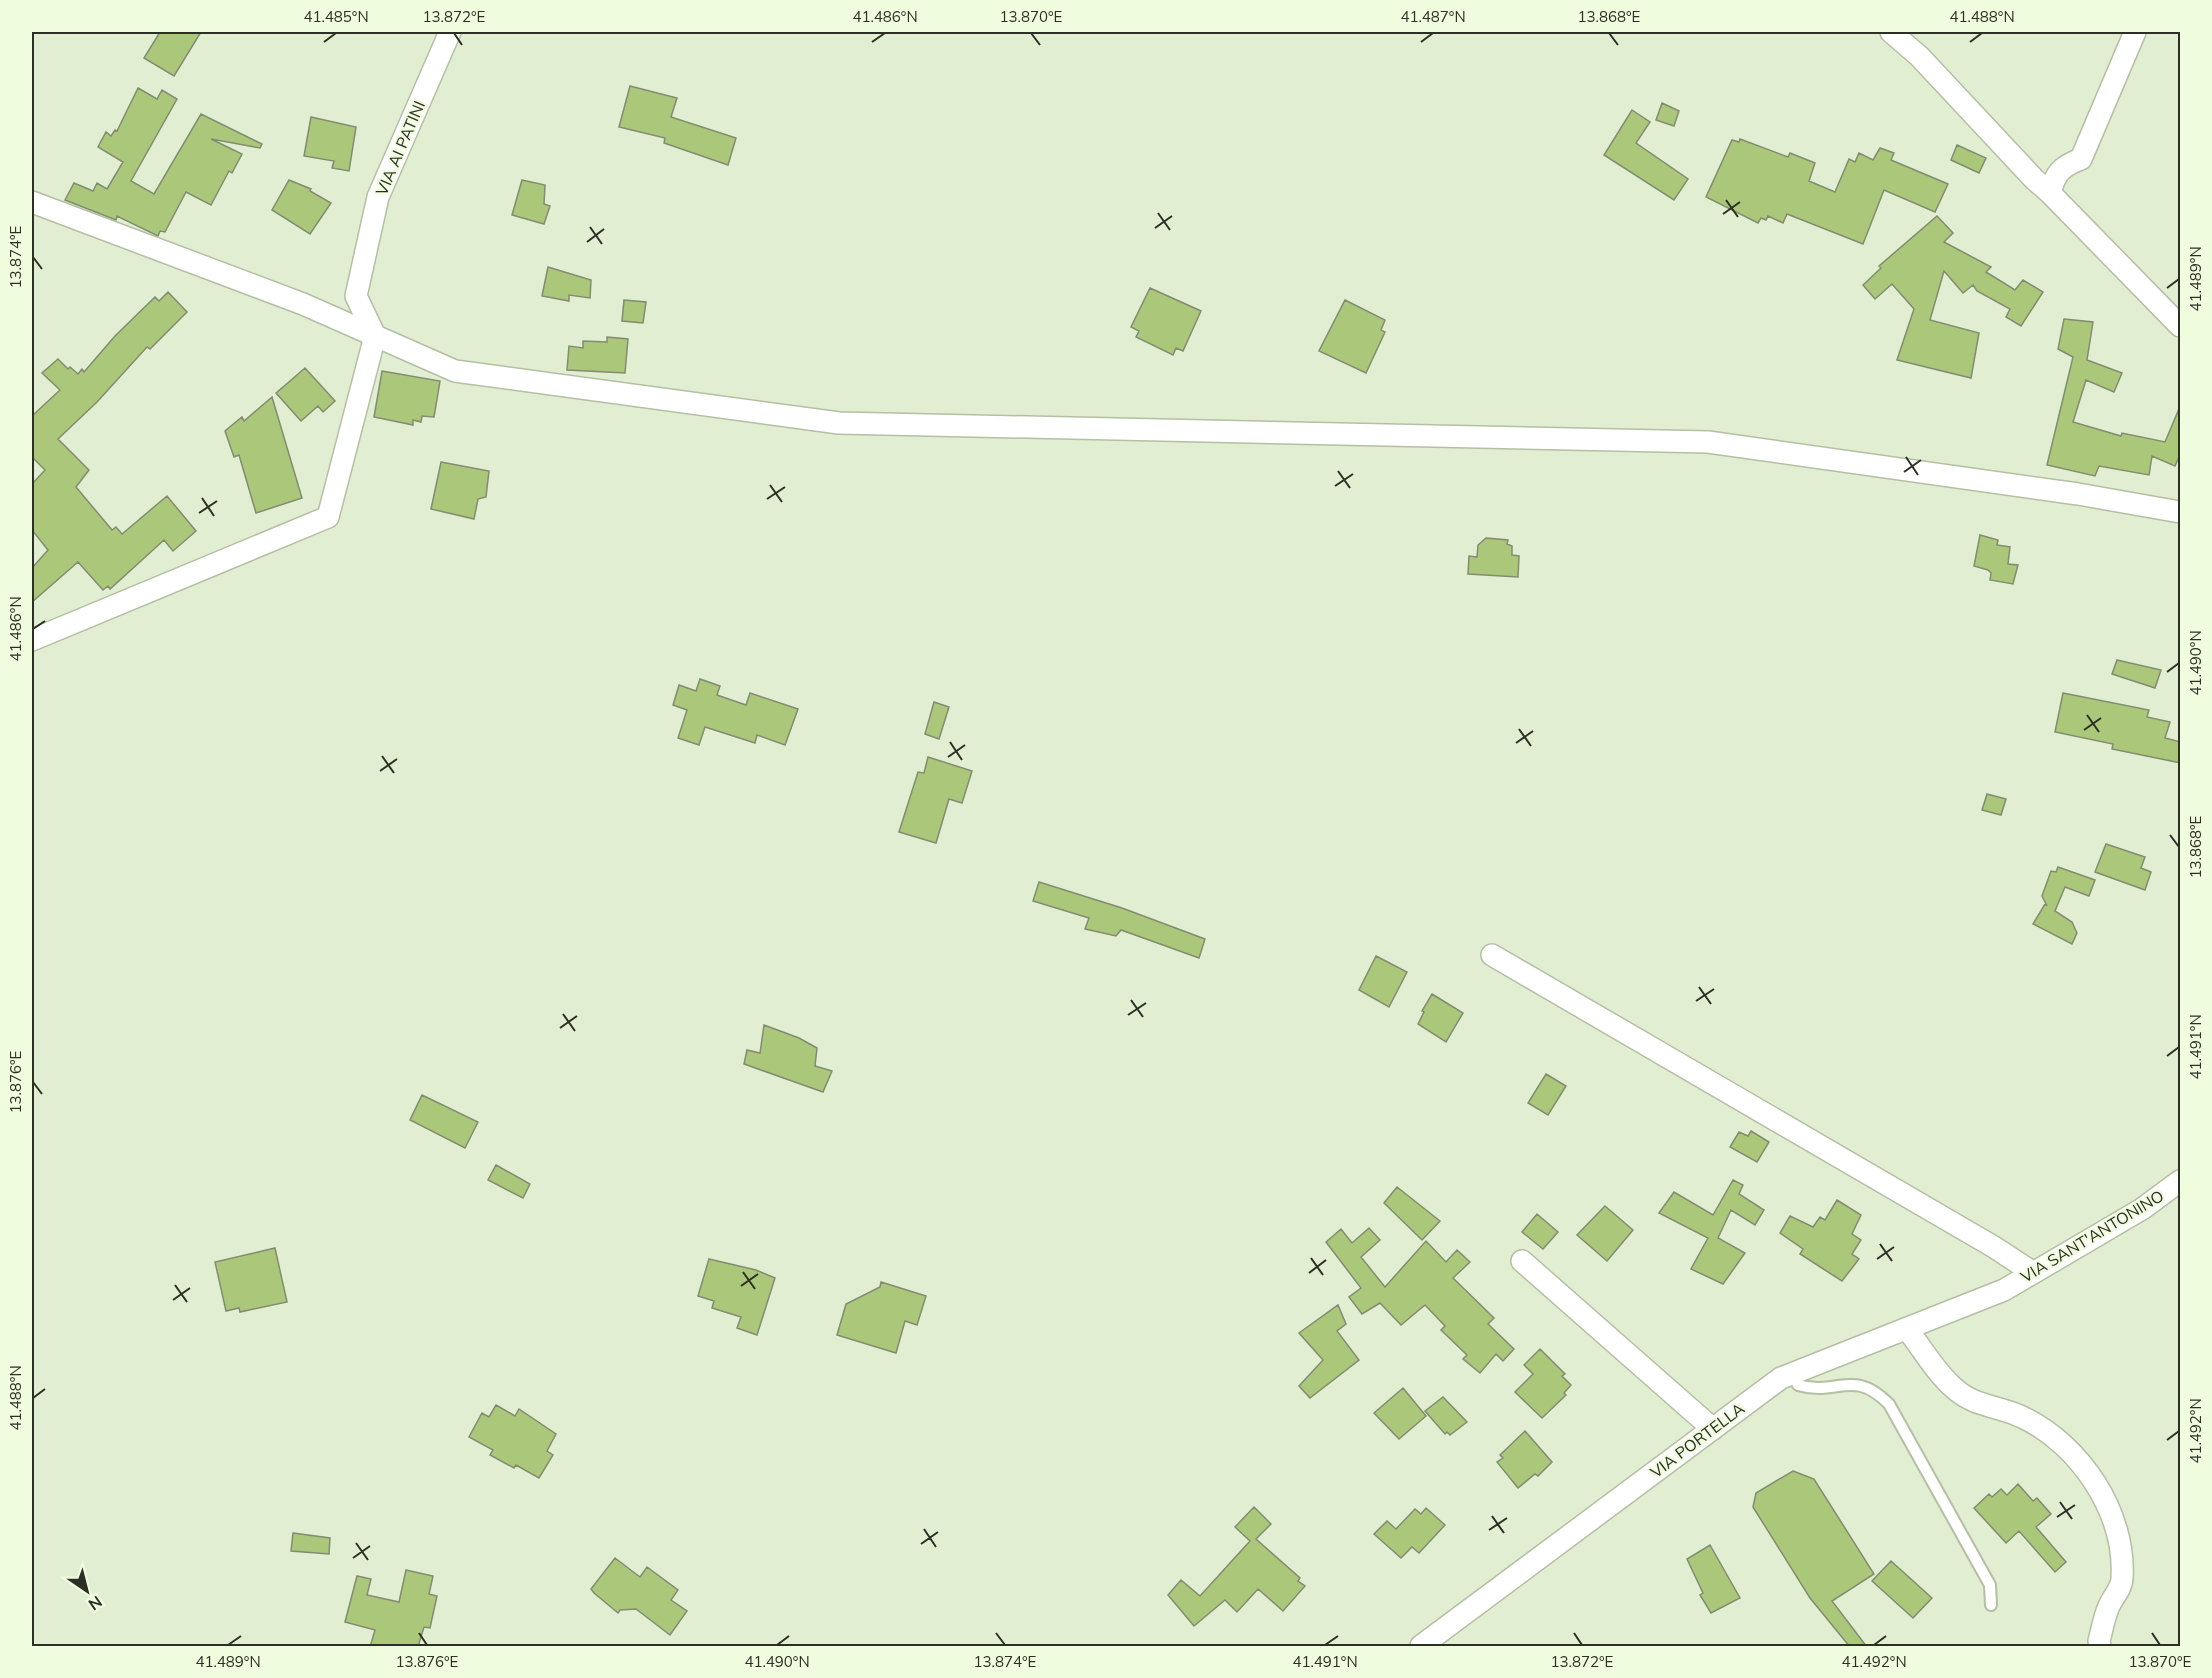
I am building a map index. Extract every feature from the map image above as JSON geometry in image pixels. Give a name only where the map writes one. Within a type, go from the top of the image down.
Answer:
[{"type":"street","name":"VIA AI PATINI","points":[[375,336],[356,296],[378,197],[450,32]]},
{"type":"street","points":[[1891,32],[1919,56],[2035,180],[2181,326]]},
{"type":"street","points":[[2050,193],[2055,175],[2067,164],[2081,159],[2135,32]]},
{"type":"street","points":[[32,202],[292,300],[455,371],[838,423],[1708,442],[2078,494],[2181,512]]},
{"type":"street","points":[[32,640],[328,517],[375,336]]},
{"type":"street","points":[[1492,955],[1994,1247],[2032,1272]]},
{"type":"street","name":"VIA SANT'ANTONINO","points":[[2004,1290],[2142,1209],[2181,1181]]},
{"type":"street","points":[[1522,1261],[1713,1429]]},
{"type":"street","name":"VIA PORTELLA","points":[[1421,1647],[1781,1378],[2004,1290]]},
{"type":"street","points":[[1907,1329],[1955,1389],[1978,1404],[2019,1415],[2044,1428],[2074,1453],[2099,1489],[2121,1541],[2122,1581],[2108,1608],[2099,1641],[2100,1647]]},
{"type":"lane","points":[[1792,1373],[1798,1385],[1815,1390],[1838,1385],[1860,1385],[1874,1390],[1888,1404],[1990,1585],[1991,1605]]},
{"type":"building","points":[[160,32],[201,32],[174,76],[144,58]]},
{"type":"building","points":[[630,86],[677,98],[671,117],[736,138],[728,165],[664,143],[665,138],[619,127]]},
{"type":"building","points":[[138,88],[157,99],[162,90],[177,99],[131,181],[154,194],[201,114],[262,144],[260,148],[211,139],[242,154],[232,173],[229,171],[211,205],[186,192],[165,232],[160,231],[158,236],[117,216],[116,220],[65,200],[74,183],[93,191],[97,183],[107,189],[123,162],[98,147],[106,132],[111,136],[115,130],[117,131]]},
{"type":"building","points":[[1662,103],[1679,111],[1674,126],[1656,120]]},
{"type":"building","points":[[1632,110],[1650,122],[1636,143],[1688,179],[1674,200],[1604,155]]},
{"type":"building","points":[[311,117],[356,127],[349,171],[332,168],[334,161],[304,156]]},
{"type":"building","points":[[1740,139],[1788,157],[1790,153],[1815,163],[1809,181],[1835,192],[1849,159],[1855,162],[1859,153],[1873,160],[1880,148],[1894,153],[1891,160],[1948,184],[1935,212],[1884,190],[1863,244],[1787,214],[1783,223],[1768,216],[1766,220],[1761,218],[1758,223],[1706,197],[1732,140],[1739,142]]},
{"type":"building","points":[[1957,145],[1986,158],[1979,173],[1951,160]]},
{"type":"building","points":[[289,180],[311,189],[310,191],[331,203],[310,234],[272,210]]},
{"type":"building","points":[[522,180],[545,185],[544,204],[550,206],[544,224],[512,215]]},
{"type":"building","points":[[1937,216],[1953,233],[1944,242],[1991,267],[1986,272],[2015,290],[2023,280],[2043,292],[2021,326],[2006,317],[2010,309],[1977,291],[1973,285],[1963,293],[1944,271],[1930,320],[1979,333],[1971,378],[1897,360],[1914,309],[1892,284],[1875,299],[1863,285],[1881,268],[1879,266]]},
{"type":"building","points":[[548,267],[591,280],[590,298],[569,295],[569,301],[542,296]]},
{"type":"building","points":[[1150,288],[1201,311],[1183,351],[1176,348],[1173,355],[1136,337],[1139,331],[1131,327]]},
{"type":"building","points":[[168,292],[187,312],[150,349],[147,347],[97,402],[58,439],[89,470],[76,487],[112,530],[116,527],[122,534],[167,496],[196,531],[173,551],[164,540],[110,589],[108,586],[103,590],[78,562],[32,602],[32,568],[48,550],[32,530],[32,484],[45,470],[32,457],[32,416],[60,390],[42,373],[58,359],[68,369],[70,367],[78,374],[82,369],[84,372],[115,336],[155,297],[159,301]]},
{"type":"building","points":[[624,300],[646,302],[643,323],[622,321]]},
{"type":"building","points":[[1345,300],[1385,320],[1381,330],[1385,332],[1366,373],[1319,351]]},
{"type":"building","points":[[2064,319],[2093,322],[2087,360],[2122,373],[2114,392],[2086,380],[2073,422],[2121,436],[2122,433],[2165,442],[2181,404],[2181,452],[2175,466],[2152,456],[2149,475],[2099,466],[2095,476],[2047,465],[2073,357],[2058,349]]},
{"type":"building","points":[[607,337],[628,339],[625,373],[567,370],[569,346],[583,348],[583,341],[607,342]]},
{"type":"building","points":[[305,368],[335,401],[323,412],[318,406],[301,421],[276,393]]},
{"type":"building","points":[[382,371],[440,381],[434,417],[422,416],[421,422],[413,420],[413,425],[374,417]]},
{"type":"building","points":[[272,397],[302,498],[256,513],[239,455],[234,457],[225,431],[242,417],[244,421]]},
{"type":"building","points":[[441,462],[489,471],[486,497],[478,499],[474,519],[431,509]]},
{"type":"building","points":[[1980,535],[1998,540],[1997,545],[2010,547],[2008,564],[2018,565],[2013,584],[1990,580],[1991,573],[1988,570],[1974,566]]},
{"type":"building","points":[[1486,538],[1508,540],[1507,544],[1512,546],[1512,555],[1519,556],[1518,577],[1468,574],[1469,556],[1477,557],[1478,545]]},
{"type":"building","points":[[2117,660],[2161,670],[2155,688],[2112,674]]},
{"type":"building","points":[[700,679],[720,686],[717,695],[746,705],[750,693],[798,709],[785,745],[757,735],[755,743],[705,727],[699,745],[678,738],[687,710],[673,705],[679,685],[696,691]]},
{"type":"building","points":[[2063,693],[2149,710],[2147,717],[2170,722],[2165,738],[2181,742],[2181,763],[2112,749],[2113,744],[2055,732]]},
{"type":"building","points":[[934,702],[949,707],[939,739],[925,734]]},
{"type":"building","points":[[928,757],[972,771],[962,803],[949,799],[936,843],[899,832],[918,772],[924,773]]},
{"type":"building","points":[[1987,794],[2006,799],[2001,815],[1982,810]]},
{"type":"building","points":[[2106,844],[2145,857],[2141,868],[2151,872],[2145,890],[2095,872]]},
{"type":"building","points":[[2058,867],[2095,880],[2089,896],[2065,887],[2055,911],[2072,922],[2077,933],[2072,944],[2033,924],[2045,904],[2047,906],[2042,896],[2051,871],[2056,872]]},
{"type":"building","points":[[1039,882],[1122,908],[1205,939],[1199,958],[1121,930],[1116,936],[1085,929],[1089,918],[1033,901]]},
{"type":"building","points":[[1376,956],[1407,972],[1389,1007],[1359,990]]},
{"type":"building","points":[[1432,994],[1463,1013],[1446,1042],[1418,1024],[1424,1012],[1422,1011]]},
{"type":"building","points":[[764,1025],[799,1038],[817,1048],[815,1066],[832,1071],[823,1092],[744,1064],[747,1050],[760,1053]]},
{"type":"building","points":[[1546,1074],[1566,1086],[1548,1115],[1528,1103]]},
{"type":"building","points":[[422,1095],[478,1122],[465,1148],[410,1120]]},
{"type":"building","points":[[1751,1131],[1769,1142],[1757,1162],[1730,1147],[1739,1132],[1748,1136]]},
{"type":"building","points":[[496,1165],[530,1184],[523,1198],[488,1180]]},
{"type":"building","points":[[1733,1180],[1743,1185],[1739,1194],[1764,1210],[1755,1225],[1731,1210],[1718,1238],[1745,1253],[1723,1284],[1691,1269],[1708,1238],[1659,1213],[1674,1192],[1713,1215]]},
{"type":"building","points":[[1397,1187],[1440,1221],[1422,1240],[1384,1203]]},
{"type":"building","points":[[1837,1200],[1861,1215],[1852,1234],[1861,1240],[1852,1254],[1859,1259],[1842,1281],[1800,1254],[1803,1249],[1780,1233],[1790,1216],[1813,1227],[1820,1217],[1825,1220]]},
{"type":"building","points":[[1605,1206],[1633,1230],[1607,1261],[1577,1235]]},
{"type":"building","points":[[1537,1214],[1558,1232],[1543,1249],[1522,1232]]},
{"type":"building","points":[[1369,1228],[1380,1240],[1361,1257],[1385,1287],[1426,1241],[1446,1262],[1457,1250],[1470,1262],[1453,1278],[1494,1318],[1488,1324],[1514,1349],[1503,1361],[1496,1354],[1480,1373],[1463,1359],[1467,1355],[1441,1330],[1445,1326],[1425,1305],[1401,1325],[1380,1303],[1362,1314],[1349,1297],[1361,1288],[1326,1242],[1341,1229],[1352,1243]]},
{"type":"building","points":[[275,1248],[287,1302],[240,1312],[239,1308],[226,1311],[215,1262]]},
{"type":"building","points":[[709,1259],[756,1270],[775,1278],[757,1335],[737,1328],[741,1317],[712,1308],[714,1301],[698,1296]]},
{"type":"building","points":[[881,1282],[926,1296],[917,1325],[905,1321],[896,1353],[837,1335],[846,1304],[880,1287]]},
{"type":"building","points":[[1338,1305],[1346,1324],[1337,1331],[1359,1360],[1310,1398],[1299,1386],[1323,1360],[1299,1333]]},
{"type":"building","points":[[1540,1349],[1565,1374],[1562,1376],[1571,1385],[1564,1393],[1566,1395],[1542,1418],[1515,1392],[1533,1374],[1524,1365]]},
{"type":"building","points":[[1403,1388],[1426,1416],[1399,1439],[1374,1413]]},
{"type":"building","points":[[1443,1397],[1467,1422],[1450,1435],[1447,1432],[1445,1434],[1425,1411]]},
{"type":"building","points":[[496,1405],[515,1416],[519,1409],[556,1434],[547,1451],[553,1455],[539,1478],[516,1465],[514,1468],[490,1455],[493,1450],[469,1437],[482,1413],[489,1417]]},
{"type":"building","points":[[1525,1431],[1552,1462],[1538,1476],[1535,1474],[1518,1488],[1497,1462],[1503,1458],[1500,1455]]},
{"type":"building","points":[[1793,1471],[1814,1479],[1874,1574],[1832,1601],[1867,1647],[1850,1647],[1810,1598],[1753,1507],[1756,1493]]},
{"type":"building","points":[[2018,1484],[2033,1501],[2037,1498],[2051,1514],[2036,1527],[2066,1562],[2055,1572],[2019,1531],[2006,1543],[1974,1508],[1989,1494],[1992,1497],[2001,1489],[2007,1495]]},
{"type":"building","points":[[1254,1507],[1271,1524],[1256,1539],[1300,1578],[1298,1581],[1305,1586],[1283,1611],[1258,1589],[1237,1612],[1225,1600],[1194,1626],[1168,1595],[1181,1580],[1200,1596],[1250,1541],[1235,1527]]},
{"type":"building","points":[[1426,1508],[1445,1525],[1419,1553],[1412,1547],[1401,1558],[1374,1534],[1387,1521],[1396,1529],[1415,1509],[1421,1514]]},
{"type":"building","points":[[293,1533],[330,1538],[329,1554],[291,1551]]},
{"type":"building","points":[[1710,1545],[1740,1598],[1711,1613],[1700,1595],[1703,1593],[1687,1559]]},
{"type":"building","points":[[615,1558],[640,1577],[647,1567],[678,1590],[671,1600],[687,1611],[670,1635],[636,1609],[620,1610],[618,1613],[591,1589]]},
{"type":"building","points":[[1891,1561],[1932,1598],[1913,1618],[1872,1581]]},
{"type":"building","points":[[406,1570],[433,1576],[429,1594],[437,1596],[430,1628],[424,1627],[418,1647],[370,1647],[375,1630],[345,1622],[357,1576],[371,1579],[367,1595],[399,1602]]}]
